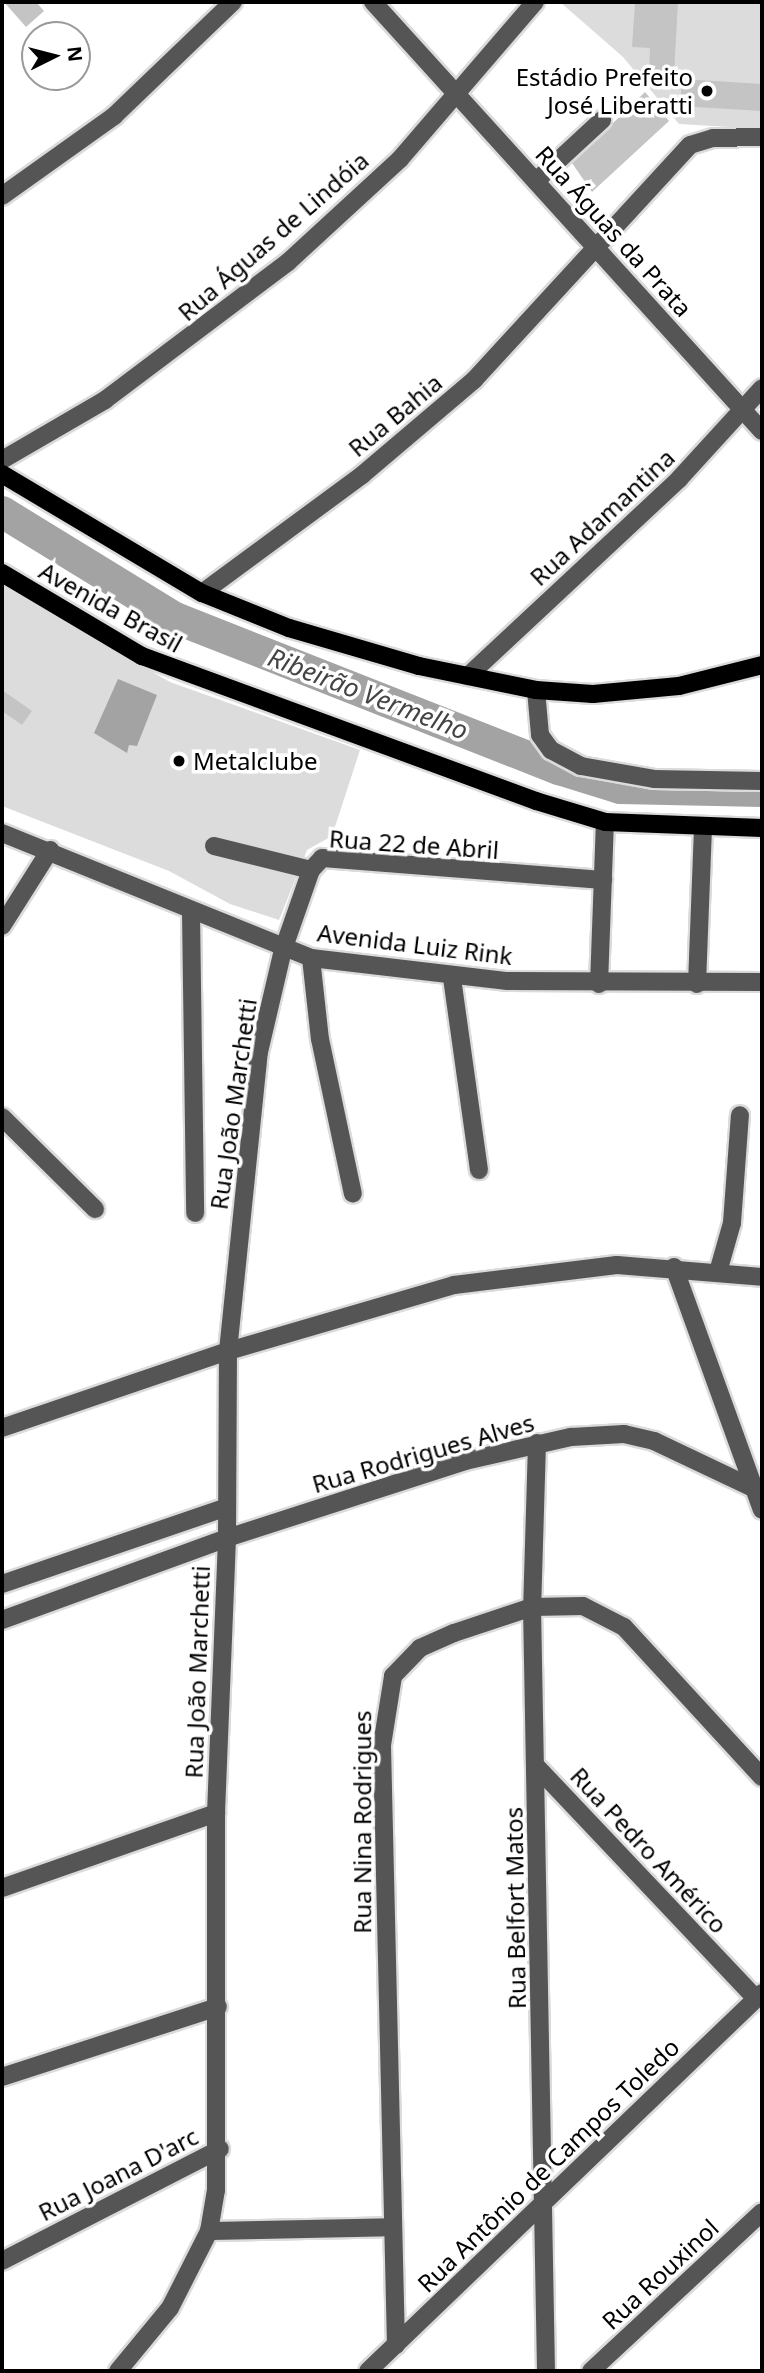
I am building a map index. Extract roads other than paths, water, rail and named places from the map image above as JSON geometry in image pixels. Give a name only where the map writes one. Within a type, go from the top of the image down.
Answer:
[{"type":"main road","points":[[2,474],[202,593],[289,628],[468,676],[536,690],[631,692],[762,665]]},
{"type":"main road","name":"Avenida Brasil","points":[[2,573],[113,640],[181,673],[605,821],[703,828],[762,828]]},
{"type":"street","points":[[2,195],[114,116],[233,2]]},
{"type":"street","name":"Rua Águas da Prata","points":[[373,2],[762,431]]},
{"type":"street","name":"Rua Águas de Lindóia","points":[[2,460],[105,400],[211,324],[380,178],[460,95],[535,2]]},
{"type":"street","points":[[536,181],[602,120]]},
{"type":"street","name":"Rua Bahia","points":[[202,593],[419,429],[543,309],[592,246],[690,145],[713,138],[762,138]]},
{"type":"street","name":"Rua Adamantina","points":[[468,676],[744,411],[762,388]]},
{"type":"street","points":[[536,690],[540,736],[551,750],[581,766],[654,779],[762,781]]},
{"type":"street","points":[[599,984],[605,821]]},
{"type":"street","points":[[697,984],[703,828]]},
{"type":"street","name":"Avenida Luiz Rink","points":[[2,833],[50,850],[191,913],[283,950],[311,958],[452,978],[599,984],[762,982]]},
{"type":"street","points":[[214,846],[311,870]]},
{"type":"street","points":[[2,926],[50,850]]},
{"type":"street","name":"Rua 22 de Abril","points":[[283,950],[311,870],[319,859],[331,857],[456,872],[603,880]]},
{"type":"street","points":[[191,913],[195,1213]]},
{"type":"street","name":"Rua João Marchetti","points":[[118,2371],[170,2308],[209,2231],[220,2148],[216,1813],[228,1538],[228,1350],[259,1052],[283,950]]},
{"type":"street","points":[[311,958],[320,1039],[354,1194]]},
{"type":"street","points":[[452,978],[479,1170]]},
{"type":"street","points":[[718,1272],[732,1223],[740,1115]]},
{"type":"street","points":[[2,1117],[95,1209]]},
{"type":"street","points":[[674,1267],[751,1487],[762,1510]]},
{"type":"street","points":[[2,1428],[228,1350],[454,1285],[551,1270],[674,1267],[762,1277]]},
{"type":"street","name":"Rua Rodrigues Alves","points":[[2,1620],[228,1538],[537,1443],[595,1434],[644,1438],[751,1487]]},
{"type":"street","name":"Rua Belfort Matos","points":[[537,1443],[532,1606],[546,2201],[546,2371]]},
{"type":"street","points":[[2,1584],[226,1507]]},
{"type":"street","name":"Rua Nina Rodrigues","points":[[396,2345],[382,1745],[387,1691],[401,1666],[420,1648],[532,1606],[583,1606],[625,1627],[762,1777]]},
{"type":"street","name":"Rua Pedro Américo","points":[[536,1766],[759,1996]]},
{"type":"street","points":[[2,1888],[216,1813]]},
{"type":"street","name":"Rua Antônio de Campos Toledo","points":[[368,2371],[759,1996]]},
{"type":"street","points":[[2,2077],[218,2007]]},
{"type":"street","name":"Rua Joana D'arc","points":[[2,2261],[220,2148]]},
{"type":"street","name":"Rua Rouxinol","points":[[591,2371],[762,2212]]},
{"type":"street","points":[[209,2231],[393,2227]]},
{"type":"waterway","name":"Ribeirão Vermelho","points":[[2,512],[175,618],[559,769],[620,788],[762,791]]},
{"type":"place","name":"Estádio Prefeito José Liberatti","points":[[707,91]]},
{"type":"place","name":"Metalclube","points":[[179,761]]}]
